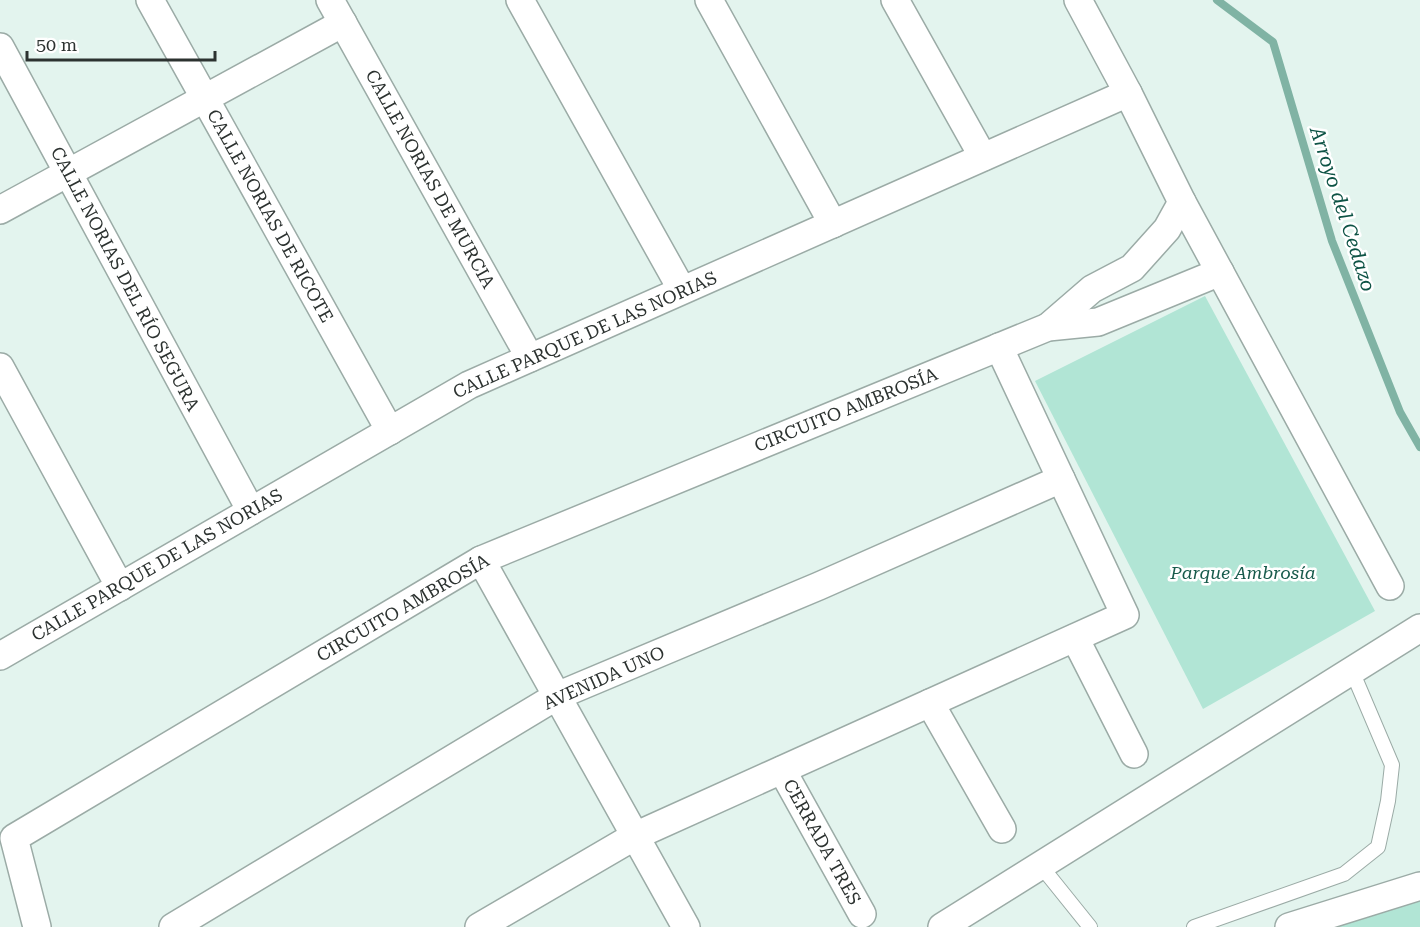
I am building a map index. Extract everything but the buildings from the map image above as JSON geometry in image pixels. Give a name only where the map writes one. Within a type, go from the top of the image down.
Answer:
[{"type":"street","name":"CALLE NORIAS DE RICOTE","points":[[150,0],[390,431]]},
{"type":"street","points":[[520,0],[682,290]]},
{"type":"street","points":[[709,0],[833,224]]},
{"type":"street","points":[[895,0],[983,157]]},
{"type":"street","points":[[1078,0],[1128,93],[1182,202],[1390,586]]},
{"type":"street","points":[[0,210],[205,99],[337,12]]},
{"type":"street","name":"CALLE NORIAS DE MURCIA","points":[[337,12],[530,358]]},
{"type":"street","name":"CALLE NORIAS DEL RÍO SEGURA","points":[[0,46],[251,511]]},
{"type":"street","name":"CALLE PARQUE DE LAS NORIAS","points":[[0,656],[469,385],[1128,93]]},
{"type":"street","name":"CIRCUITO AMBROSÍA","points":[[1048,327],[1092,289],[1132,268],[1167,229],[1182,202]]},
{"type":"street","name":"CIRCUITO AMBROSÍA","points":[[37,927],[14,838],[481,560],[1048,327],[1098,322],[1220,272]]},
{"type":"street","points":[[479,927],[511,919],[634,836],[1125,615],[999,347]]},
{"type":"street","points":[[0,367],[120,587]]},
{"type":"street","name":"AVENIDA UNO","points":[[173,927],[557,696],[830,581],[1061,479]]},
{"type":"street","points":[[481,560],[686,927]]},
{"type":"street","points":[[942,927],[1420,628]]},
{"type":"street","points":[[1075,638],[1134,754]]},
{"type":"street","points":[[930,703],[1002,829]]},
{"type":"street","name":"CERRADA TRES","points":[[782,770],[862,914]]},
{"type":"street","points":[[1289,927],[1420,886]]},
{"type":"lane","points":[[1194,927],[1344,874],[1378,847],[1388,801],[1392,765],[1352,671]]},
{"type":"lane","points":[[1041,866],[1090,927]]},
{"type":"green space","name":"Parque Ambrosía","points":[[1205,296],[1375,611],[1203,709],[1035,381]]},
{"type":"green space","points":[[1420,897],[1420,927],[1338,927]]},
{"type":"waterway","name":"Arroyo del Cedazo","points":[[1217,0],[1273,42],[1332,241],[1400,412],[1420,447]]}]
